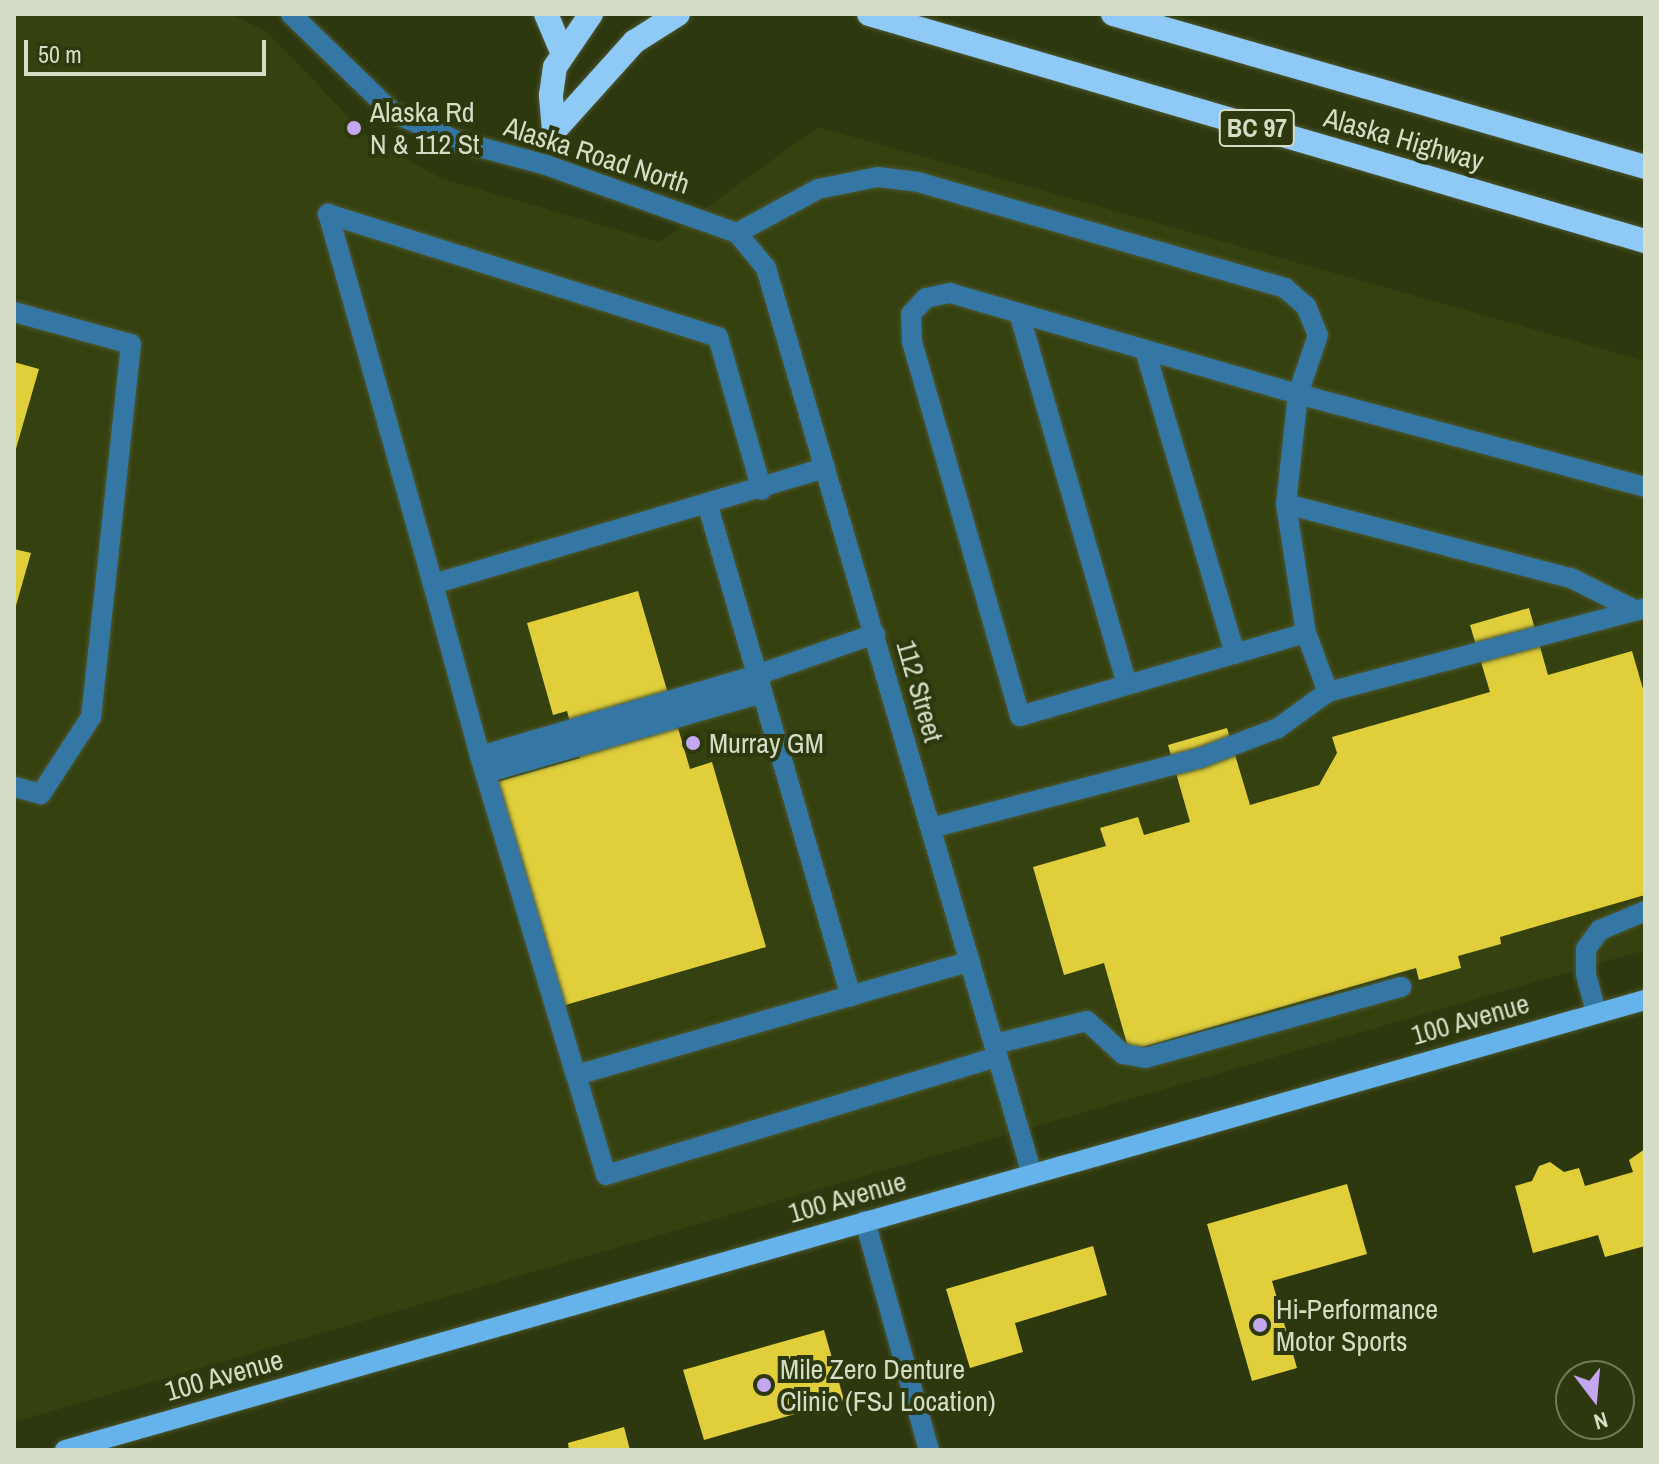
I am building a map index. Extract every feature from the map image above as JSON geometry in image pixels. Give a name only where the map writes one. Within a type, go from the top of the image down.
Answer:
[{"type":"highway","points":[[546,14],[563,54]]},
{"type":"highway","points":[[554,131],[551,95],[563,54],[591,14]]},
{"type":"highway","points":[[554,131],[634,42],[678,14]]},
{"type":"highway","name":"Alaska Highway","points":[[869,14],[1645,241]]},
{"type":"highway","name":"Alaska Highway","points":[[1113,14],[1645,167]]},
{"type":"main road","name":"100 Avenue","points":[[65,1450],[1645,1000]]},
{"type":"street","name":"Alaska Road North","points":[[291,14],[392,112],[457,141],[546,165],[737,233]]},
{"type":"street","points":[[546,165],[554,131]]},
{"type":"street","points":[[737,233],[795,199],[843,181],[878,177],[918,182],[1285,288],[1306,306],[1318,335],[1298,394],[1286,504],[1306,633],[1328,692]]},
{"type":"street","points":[[762,490],[718,337],[328,214],[483,765],[606,1175],[1087,1021],[1123,1054],[1145,1058],[1401,987]]},
{"type":"street","name":"112 Street","points":[[737,233],[766,268],[1032,1174]]},
{"type":"street","points":[[1306,633],[1020,716],[912,342],[911,314],[926,298],[950,293],[1298,394],[1645,487]]},
{"type":"street","points":[[14,312],[131,344],[91,717],[41,794],[14,787]]},
{"type":"street","points":[[1019,313],[1127,685]]},
{"type":"street","points":[[1145,350],[1235,654]]},
{"type":"street","points":[[433,584],[708,506],[825,468]]},
{"type":"street","points":[[1286,504],[1571,578],[1638,608]]},
{"type":"street","points":[[708,506],[851,997]]},
{"type":"street","points":[[931,828],[1200,758],[1278,728],[1328,692],[1638,608]]},
{"type":"street","points":[[483,765],[760,684],[875,634]]},
{"type":"street","points":[[1596,1012],[1586,974],[1586,949],[1600,930],[1645,911]]},
{"type":"street","points":[[576,1075],[970,961]]},
{"type":"street","points":[[865,1221],[929,1450]]},
{"type":"shaded area","points":[[14,14],[230,14],[266,31],[368,137],[440,178],[659,242],[818,127],[1645,361],[1645,950],[14,1422]]},
{"type":"building","points":[[14,362],[39,369],[15,452],[14,452]]},
{"type":"building","points":[[14,549],[31,553],[15,609],[14,608]]},
{"type":"building","points":[[638,591],[690,769],[712,762],[766,947],[562,1006],[497,782],[580,758],[567,711],[553,715],[527,623]]},
{"type":"building","points":[[1529,608],[1548,675],[1632,651],[1645,696],[1645,895],[1500,937],[1501,944],[1458,956],[1461,968],[1419,980],[1416,968],[1129,1051],[1104,963],[1064,975],[1033,867],[1106,846],[1100,828],[1138,817],[1144,835],[1190,822],[1168,745],[1227,728],[1250,805],[1319,785],[1337,753],[1332,737],[1490,692],[1470,625]]},
{"type":"building","points":[[1645,1149],[1645,1246],[1605,1257],[1598,1235],[1533,1253],[1515,1186],[1532,1181],[1539,1166],[1550,1162],[1564,1172],[1579,1168],[1585,1186],[1633,1172],[1629,1160]]},
{"type":"building","name":"Hi-Performance Motor Sports","points":[[1347,1184],[1367,1254],[1272,1281],[1297,1368],[1252,1381],[1207,1224]]},
{"type":"building","points":[[1093,1246],[1107,1295],[1015,1323],[1023,1352],[970,1368],[946,1289]]},
{"type":"building","name":"Mile Zero Denture Clinic (FSJ Location)","points":[[824,1330],[844,1400],[704,1440],[683,1370]]},
{"type":"building","points":[[624,1427],[630,1450],[569,1450],[568,1443]]},
{"type":"place","name":"Alaska Rd N & 112 St","points":[[354,128]]},
{"type":"place","name":"Murray GM","points":[[693,743]]},
{"type":"place","name":"Hi-Performance Motor Sports","points":[[1260,1325]]},
{"type":"place","name":"Mile Zero Denture Clinic (FSJ Location)","points":[[764,1385]]}]
